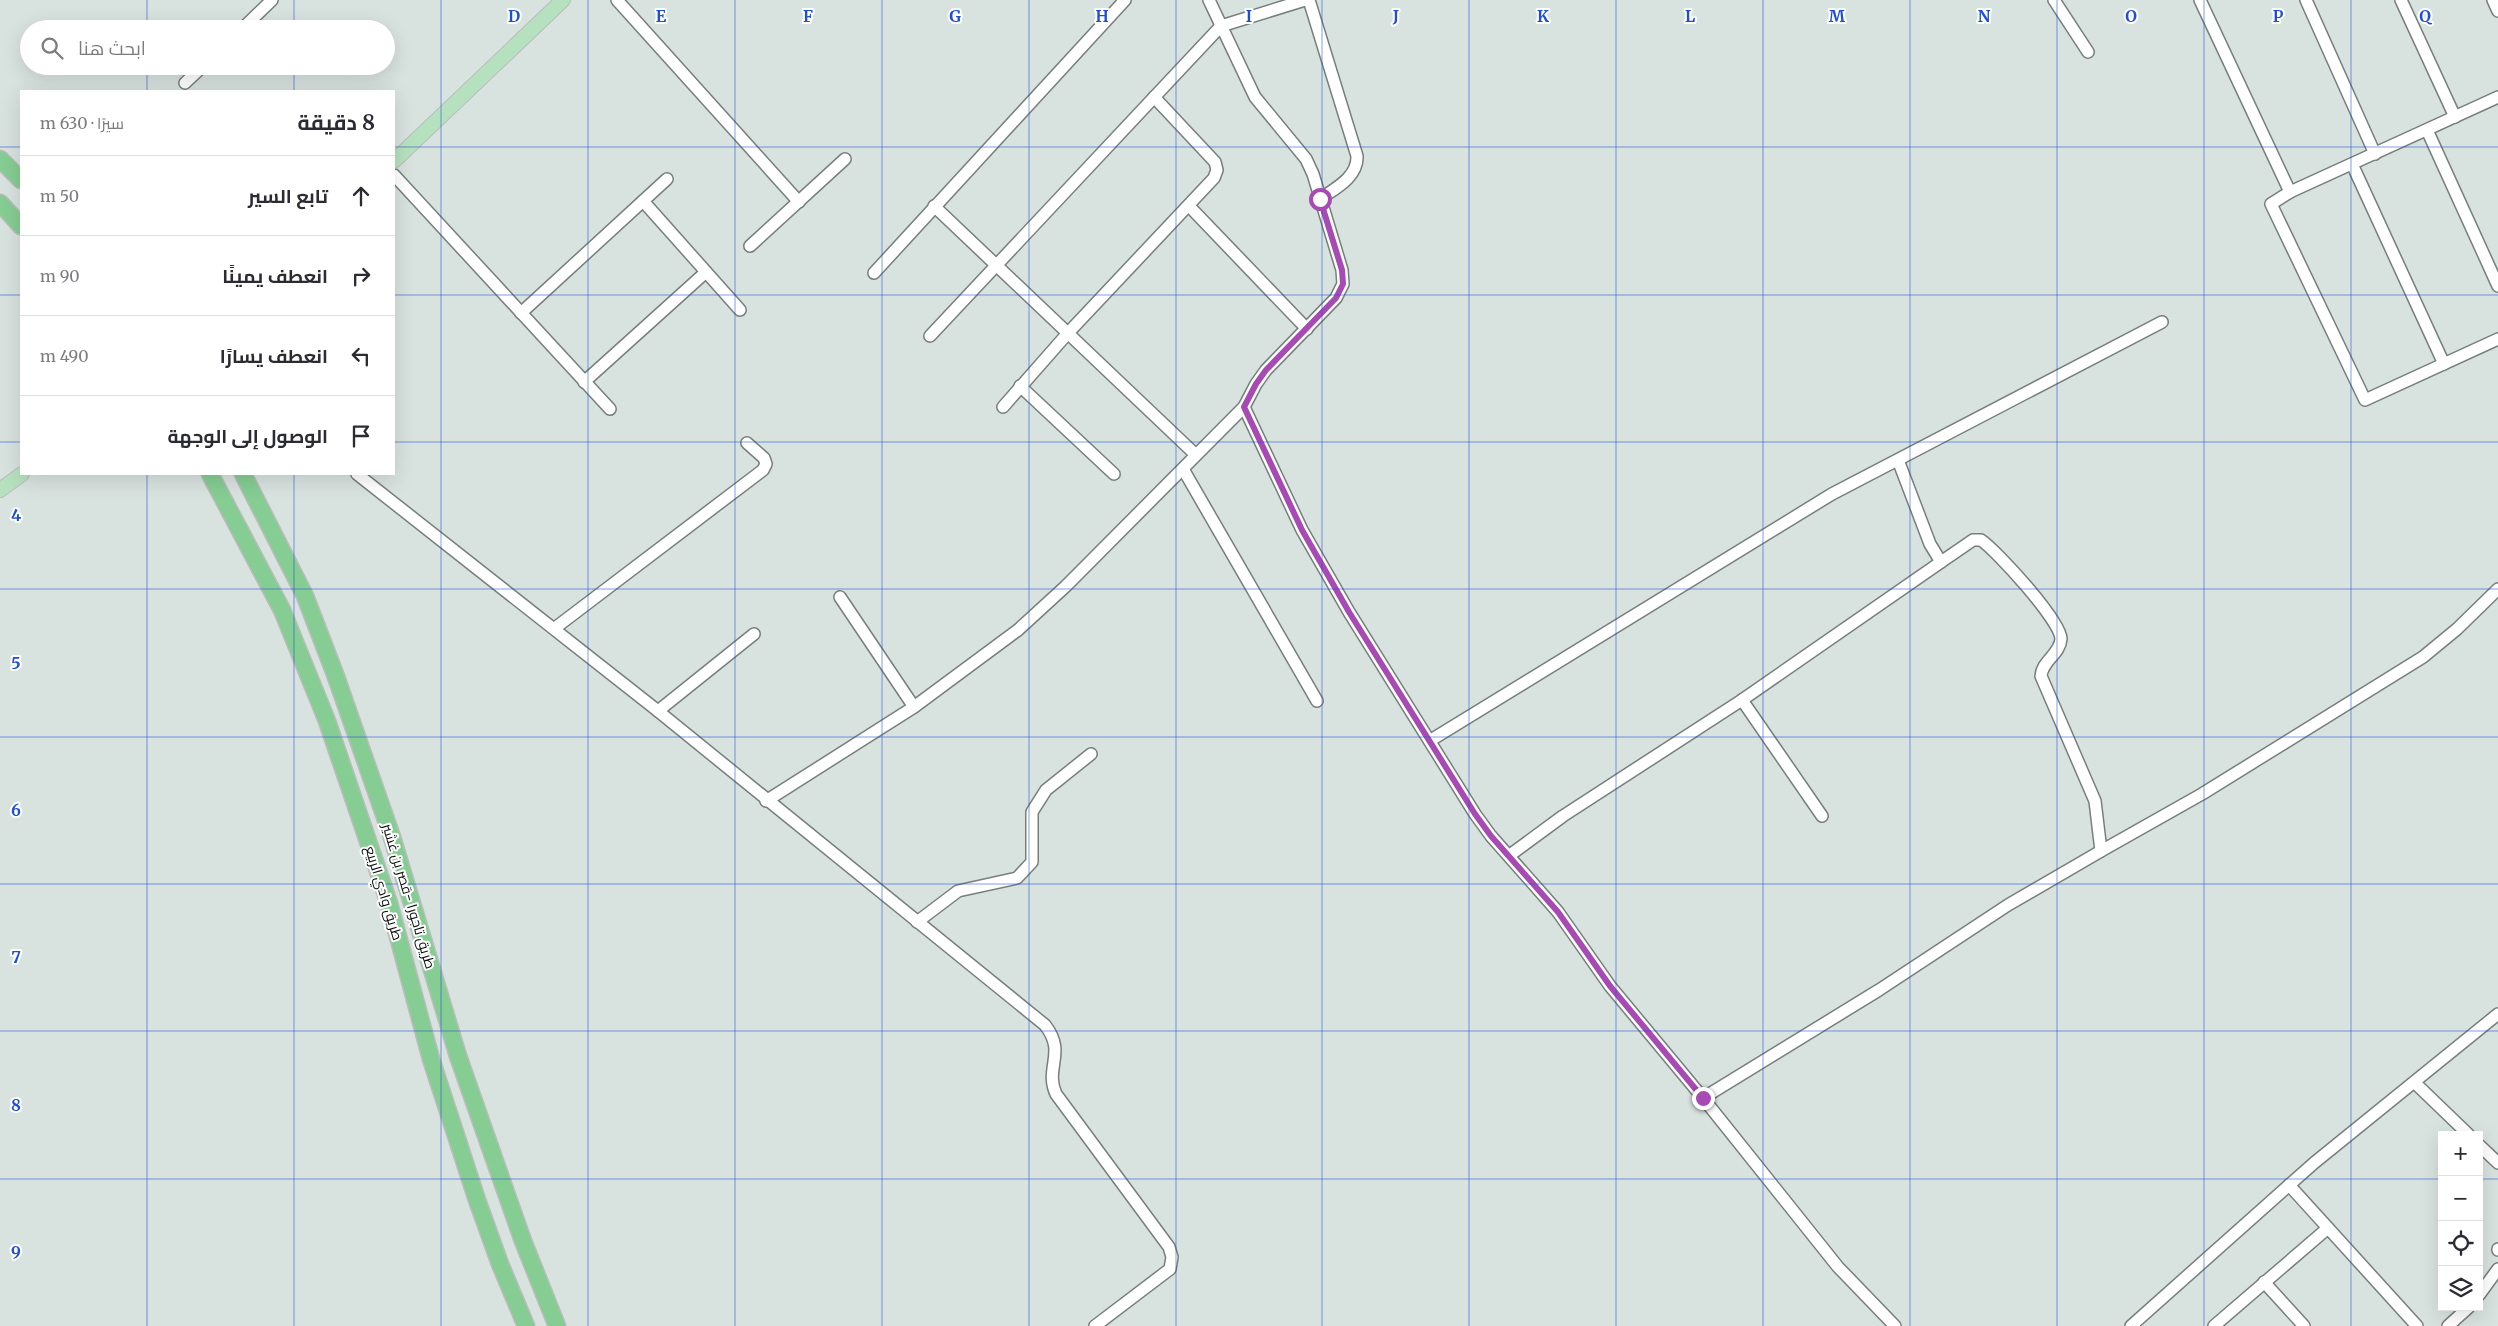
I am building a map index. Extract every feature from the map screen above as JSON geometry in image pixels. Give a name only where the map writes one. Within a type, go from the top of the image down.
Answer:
[{"type":"highway","points":[[0,159],[20,179]]},
{"type":"highway","points":[[0,202],[20,225]]},
{"type":"highway","name":"طريق وادي الربيع","points":[[211,475],[282,610],[327,721],[389,903],[431,1059],[477,1200],[526,1326]]},
{"type":"highway","name":"طريق تاجورا -قصر بن غشير","points":[[244,475],[305,596],[335,674],[392,837],[458,1056],[523,1241],[557,1326]]},
{"type":"main road","points":[[395,160],[563,0]]},
{"type":"main road","points":[[0,490],[21,475]]},
{"type":"street","points":[[251,20],[272,0]]},
{"type":"street","points":[[617,0],[799,202]]},
{"type":"street","points":[[874,273],[1125,0]]},
{"type":"street","points":[[766,801],[914,708],[1018,630],[1066,586],[1244,407],[1256,384],[1336,298],[1343,284],[1342,270],[1306,159],[1255,97],[1209,0]]},
{"type":"street","points":[[930,336],[1221,26],[1305,0]]},
{"type":"street","points":[[1309,0],[1357,156],[1357,166],[1353,173],[1320,199]]},
{"type":"street","points":[[2054,0],[2088,52]]},
{"type":"street","points":[[2200,0],[2290,192]]},
{"type":"street","points":[[2306,0],[2375,154]]},
{"type":"street","points":[[2401,0],[2455,117]]},
{"type":"street","points":[[2493,0],[2498,11]]},
{"type":"street","points":[[185,83],[193,75]]},
{"type":"street","points":[[1003,406],[1068,333],[1214,178],[1217,170],[1214,162],[1154,97]]},
{"type":"street","points":[[2498,97],[2290,192],[2271,204],[2365,400],[2498,339]]},
{"type":"street","points":[[2427,130],[2498,286]]},
{"type":"street","points":[[750,246],[845,159]]},
{"type":"street","points":[[2352,164],[2444,364]]},
{"type":"street","points":[[395,176],[610,409]]},
{"type":"street","points":[[520,313],[667,179]]},
{"type":"street","points":[[643,201],[740,310]]},
{"type":"street","points":[[934,206],[1196,455]]},
{"type":"street","points":[[1189,206],[1307,329]]},
{"type":"street","points":[[584,382],[706,272]]},
{"type":"street","points":[[1431,740],[1832,494],[2162,322]]},
{"type":"street","points":[[1020,386],[1114,474]]},
{"type":"street","points":[[1244,407],[1302,530],[1349,612],[1431,740],[1475,814],[1491,836],[1558,912],[1610,986],[1703,1098],[1838,1267],[1895,1326]]},
{"type":"street","points":[[555,628],[763,470],[766,464],[764,458],[747,443]]},
{"type":"street","points":[[1898,460],[1930,544],[1941,562]]},
{"type":"street","points":[[1183,469],[1317,701]]},
{"type":"street","points":[[358,475],[658,710],[766,801],[1045,1025],[1054,1036],[1056,1049],[1052,1081],[1056,1094],[1169,1247],[1172,1257],[1170,1269],[1095,1326]]},
{"type":"street","points":[[1510,856],[1564,816],[1742,700],[1973,540],[1981,540],[2036,598],[2060,630],[2060,643],[2041,676],[2095,801],[2102,851]]},
{"type":"street","points":[[1703,1098],[1879,990],[2008,905],[2202,794],[2423,657],[2457,629],[2498,589]]},
{"type":"street","points":[[840,597],[914,708]]},
{"type":"street","points":[[658,710],[754,634]]},
{"type":"street","points":[[1742,700],[1822,816]]},
{"type":"street","points":[[917,922],[958,891],[1017,878],[1032,862],[1032,812],[1046,790],[1091,754]]},
{"type":"street","points":[[2131,1326],[2289,1185],[2498,1014]]},
{"type":"street","points":[[2415,1083],[2464,1131]]},
{"type":"street","points":[[2483,1149],[2498,1163]]},
{"type":"street","points":[[2289,1185],[2417,1326]]},
{"type":"street","points":[[2214,1326],[2328,1228]]},
{"type":"street","points":[[2483,1290],[2498,1269]]},
{"type":"street","points":[[2264,1282],[2304,1326]]},
{"type":"street","points":[[2448,1326],[2465,1311]]},
{"type":"route","points":[[1320,199],[1342,270],[1343,284],[1336,298],[1266,370],[1244,407],[1302,530],[1349,612],[1431,740],[1475,814],[1501,848],[1558,912],[1610,986],[1703,1098]]}]
